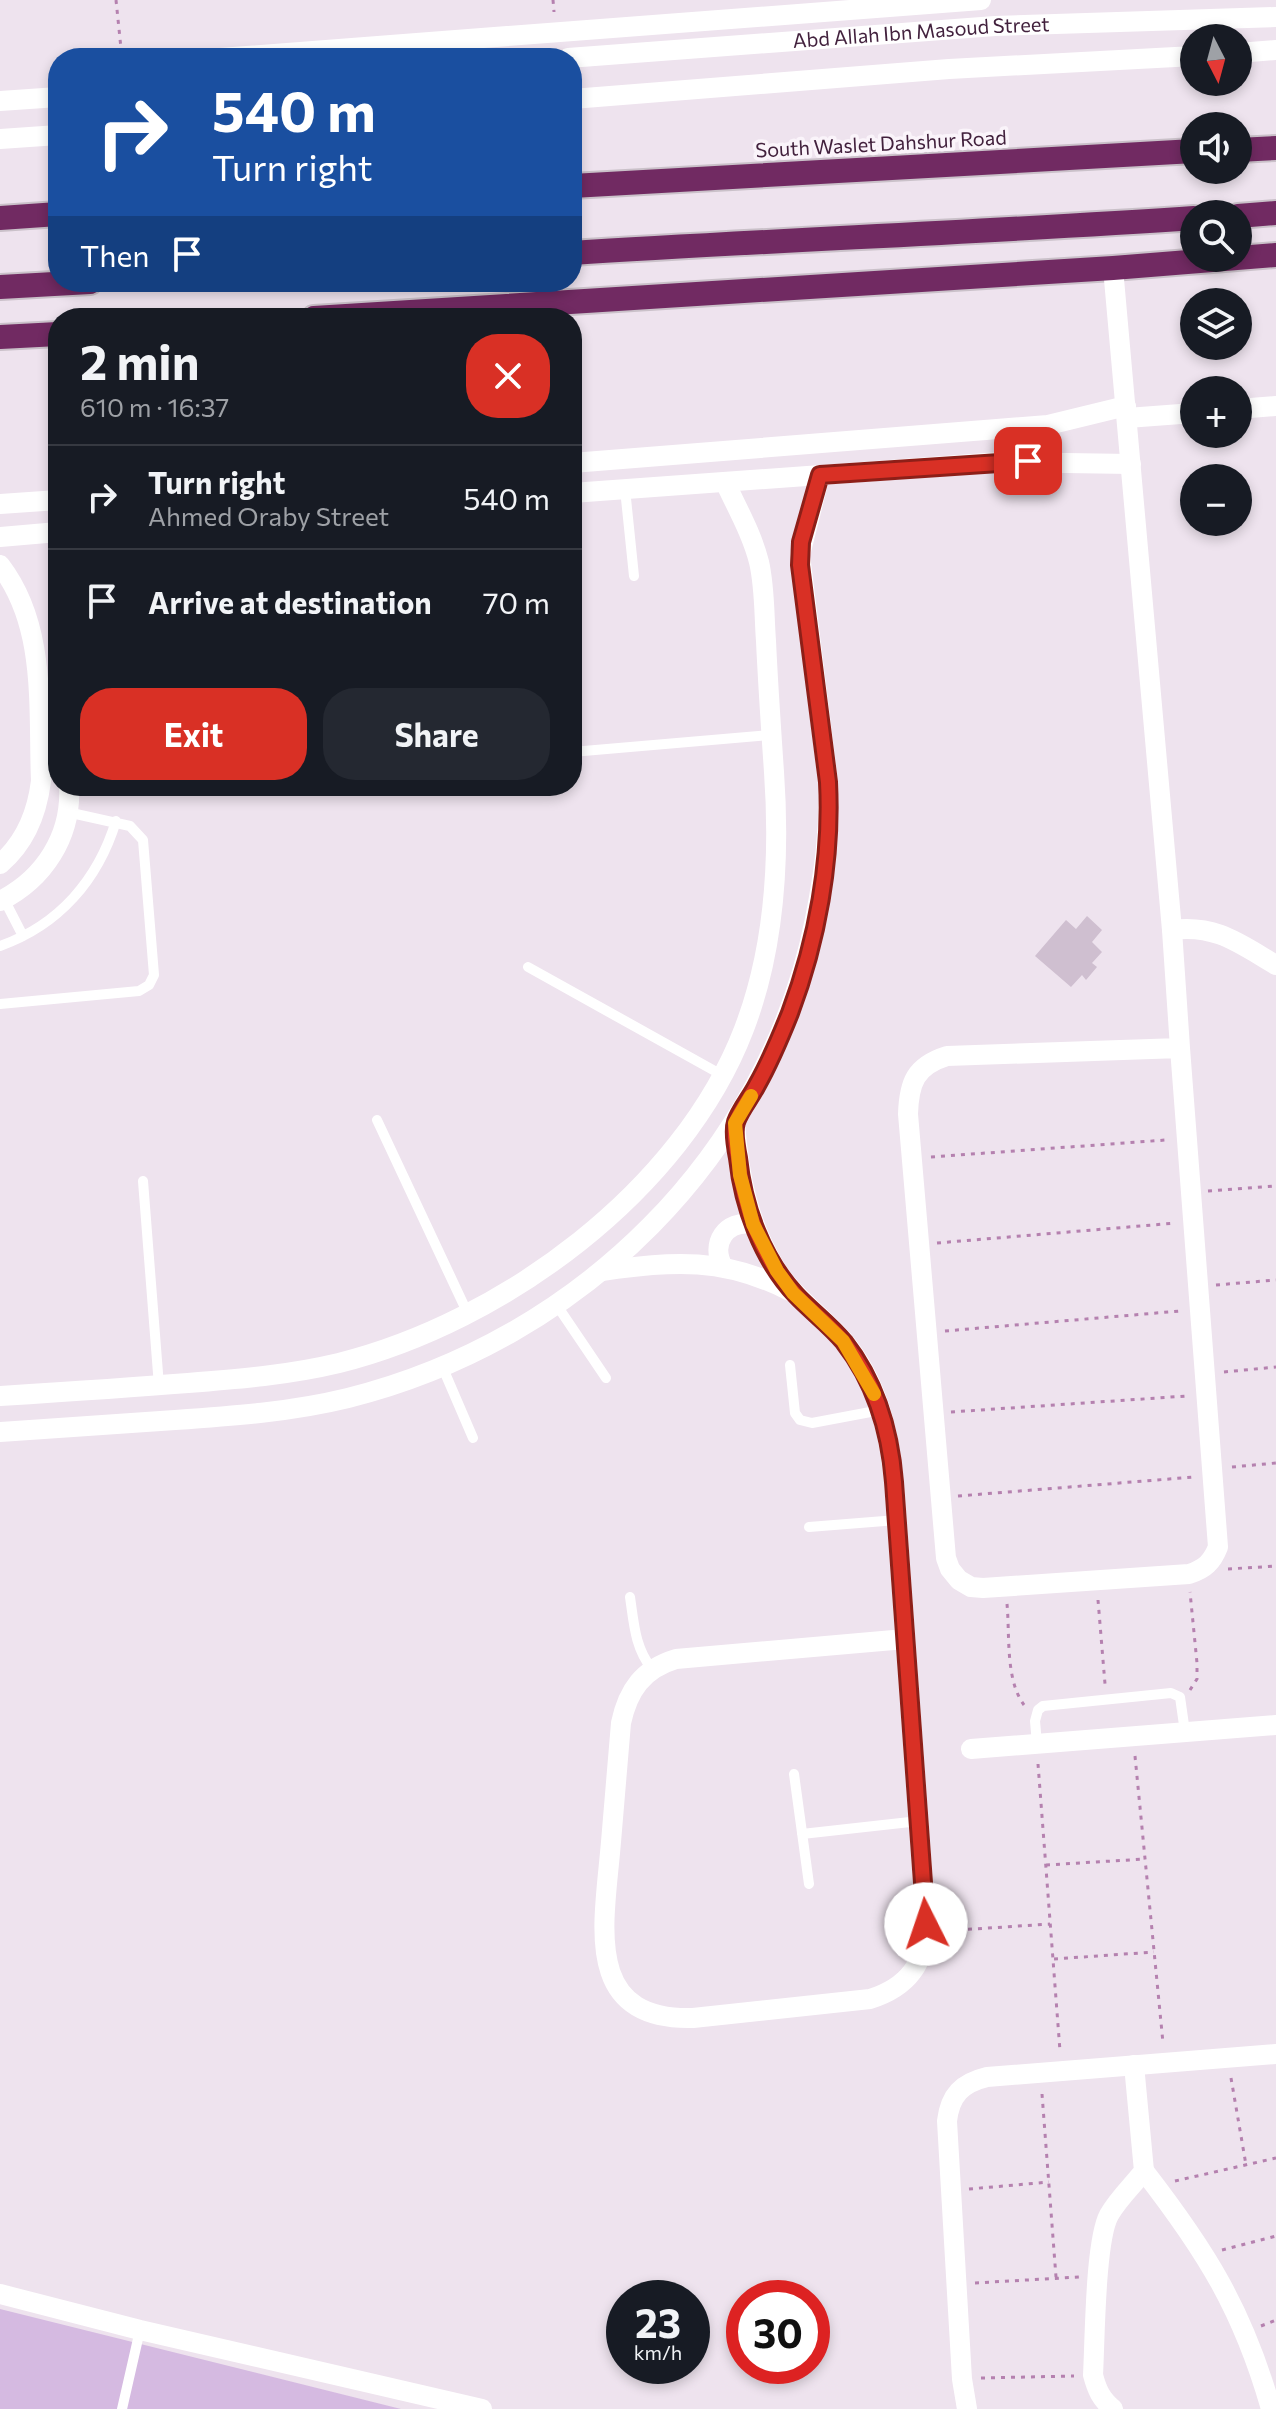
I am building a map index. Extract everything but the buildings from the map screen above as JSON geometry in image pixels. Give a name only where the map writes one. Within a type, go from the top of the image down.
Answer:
[{"type":"highway","points":[[1252,149],[1276,148]]},
{"type":"highway","name":"South Waslet Dahshur Road","points":[[582,185],[1180,152]]},
{"type":"highway","points":[[1252,215],[1276,213]]},
{"type":"highway","points":[[0,218],[48,215]]},
{"type":"highway","points":[[582,252],[818,238],[955,234],[1180,219]]},
{"type":"highway","points":[[474,308],[1276,255]]},
{"type":"highway","points":[[0,287],[48,284]]},
{"type":"highway","points":[[0,337],[48,335]]},
{"type":"street","points":[[349,48],[981,0]]},
{"type":"street","points":[[994,0],[995,26]]},
{"type":"street","name":"Abd Allah Ibn Masoud Street","points":[[582,57],[995,26],[1264,12]]},
{"type":"street","points":[[787,15],[788,40]]},
{"type":"street","points":[[555,32],[556,48]]},
{"type":"street","points":[[1252,52],[1276,50]]},
{"type":"street","name":"Abd Allah Ibn Masoud Street","points":[[582,98],[937,69],[1180,57]]},
{"type":"street","points":[[0,101],[48,97]]},
{"type":"street","points":[[0,139],[48,136]]},
{"type":"street","points":[[1113,268],[1172,930],[1218,1547],[1212,1560],[1195,1572],[1096,1582],[971,1587],[959,1580],[946,1558],[925,1333],[909,1092],[916,1076],[928,1062],[947,1056],[1180,1048]]},
{"type":"street","points":[[1252,408],[1276,406]]},
{"type":"street","points":[[582,462],[1048,425],[1127,412],[1180,413]]},
{"type":"street","points":[[582,492],[1014,461],[1131,464]]},
{"type":"street","points":[[0,1432],[264,1413],[307,1407],[390,1386],[503,1337],[556,1304],[602,1271],[689,1185],[735,1123],[759,1082],[790,1012],[810,943],[824,877],[828,782],[800,555],[820,475]]},
{"type":"street","points":[[0,1396],[260,1377],[340,1362],[417,1338],[468,1314],[549,1265],[608,1217],[686,1132],[722,1075],[744,1031],[760,977],[770,930],[777,824],[759,565],[725,482]]},
{"type":"street","points":[[0,504],[48,501]]},
{"type":"street","points":[[0,537],[48,533]]},
{"type":"street","points":[[0,565],[22,600],[33,632],[41,781],[38,801],[27,831],[0,864]]},
{"type":"street","points":[[2,900],[33,878],[48,862],[60,843],[68,796]]},
{"type":"street","points":[[1172,930],[1214,931],[1276,965]]},
{"type":"street","points":[[735,1123],[743,1191],[753,1224],[777,1271],[793,1293],[843,1341],[859,1365],[881,1410],[892,1454],[919,1821],[926,1939],[922,1956],[902,1984],[887,1993],[853,2002],[669,2019],[636,2006],[622,1994],[606,1963],[604,1926],[621,1723],[634,1687],[652,1669],[676,1659],[905,1639]]},
{"type":"street","points":[[723,1267],[717,1251],[722,1235],[736,1224],[753,1224]]},
{"type":"street","points":[[602,1271],[663,1263],[723,1267],[759,1277],[793,1293]]},
{"type":"street","points":[[111,1389],[112,1424]]},
{"type":"street","points":[[971,1749],[1276,1725]]},
{"type":"street","points":[[967,2409],[962,2379],[947,2121],[949,2104],[958,2090],[979,2079],[1276,2054]]},
{"type":"street","points":[[1134,2065],[1150,2178],[1205,2255],[1245,2331],[1271,2409]]},
{"type":"street","points":[[1113,2409],[1096,2389],[1093,2375],[1104,2227],[1109,2214],[1150,2178]]},
{"type":"street","points":[[0,2294],[140,2330],[482,2409]]},
{"type":"lane","points":[[625,489],[634,576]]},
{"type":"lane","points":[[582,751],[771,735]]},
{"type":"lane","points":[[0,1004],[139,991],[152,981],[154,970],[145,846],[135,829],[116,821],[67,812]]},
{"type":"lane","points":[[0,946],[50,920],[80,892],[102,859],[116,821]]},
{"type":"lane","points":[[2,900],[23,936]]},
{"type":"lane","points":[[528,967],[722,1075]]},
{"type":"lane","points":[[377,1120],[468,1314]]},
{"type":"lane","points":[[143,1181],[159,1386]]},
{"type":"lane","points":[[556,1304],[606,1378]]},
{"type":"lane","points":[[790,1365],[795,1413],[800,1420],[812,1423],[881,1410]]},
{"type":"lane","points":[[442,1366],[473,1438]]},
{"type":"lane","points":[[809,1527],[897,1520]]},
{"type":"lane","points":[[630,1597],[637,1643],[652,1669]]},
{"type":"lane","points":[[1037,1744],[1036,1715],[1043,1706],[1171,1693],[1180,1697],[1185,1732]]},
{"type":"lane","points":[[794,1774],[809,1884]]},
{"type":"lane","points":[[802,1834],[919,1821]]},
{"type":"lane","points":[[122,2409],[140,2330]]},
{"type":"path","points":[[116,0],[121,48]]},
{"type":"path","points":[[912,1158],[1186,1138]]},
{"type":"path","points":[[1190,1193],[1276,1186]]},
{"type":"path","points":[[919,1244],[1192,1222]]},
{"type":"path","points":[[1198,1287],[1276,1280]]},
{"type":"path","points":[[925,1333],[1200,1310]]},
{"type":"path","points":[[1205,1373],[1276,1367]]},
{"type":"path","points":[[933,1413],[1207,1395]]},
{"type":"path","points":[[940,1497],[1213,1472],[1276,1463]]},
{"type":"path","points":[[1180,1697],[1197,1679],[1195,1572],[1276,1566]]},
{"type":"path","points":[[1096,1582],[1106,1700]]},
{"type":"path","points":[[1006,1588],[1017,1696],[1036,1715]]},
{"type":"path","points":[[1133,1737],[1165,2063]]},
{"type":"path","points":[[1037,1744],[1061,2071]]},
{"type":"path","points":[[1046,1865],[1145,1859]]},
{"type":"path","points":[[958,1930],[1050,1924]]},
{"type":"path","points":[[1053,1959],[1154,1952]]},
{"type":"path","points":[[1227,2058],[1246,2165]]},
{"type":"path","points":[[1040,2073],[1056,2277]]},
{"type":"path","points":[[1150,2178],[1276,2158]]},
{"type":"path","points":[[951,2191],[1049,2182]]},
{"type":"path","points":[[1205,2255],[1276,2236]]},
{"type":"path","points":[[957,2284],[1099,2276]]},
{"type":"path","points":[[962,2379],[1093,2375]]},
{"type":"shaded area","points":[[0,2309],[401,2409],[0,2409]]},
{"type":"slow traffic","points":[[751,1096],[735,1123],[740,1175],[753,1224],[777,1271],[793,1293],[843,1341],[874,1394]]},
{"type":"route","points":[[926,1924],[892,1454],[887,1429],[873,1391],[843,1341],[793,1293],[764,1248],[743,1191],[735,1123],[759,1082],[790,1012],[810,943],[824,877],[828,845],[828,782],[800,565],[801,542],[820,475],[1028,461]]}]
